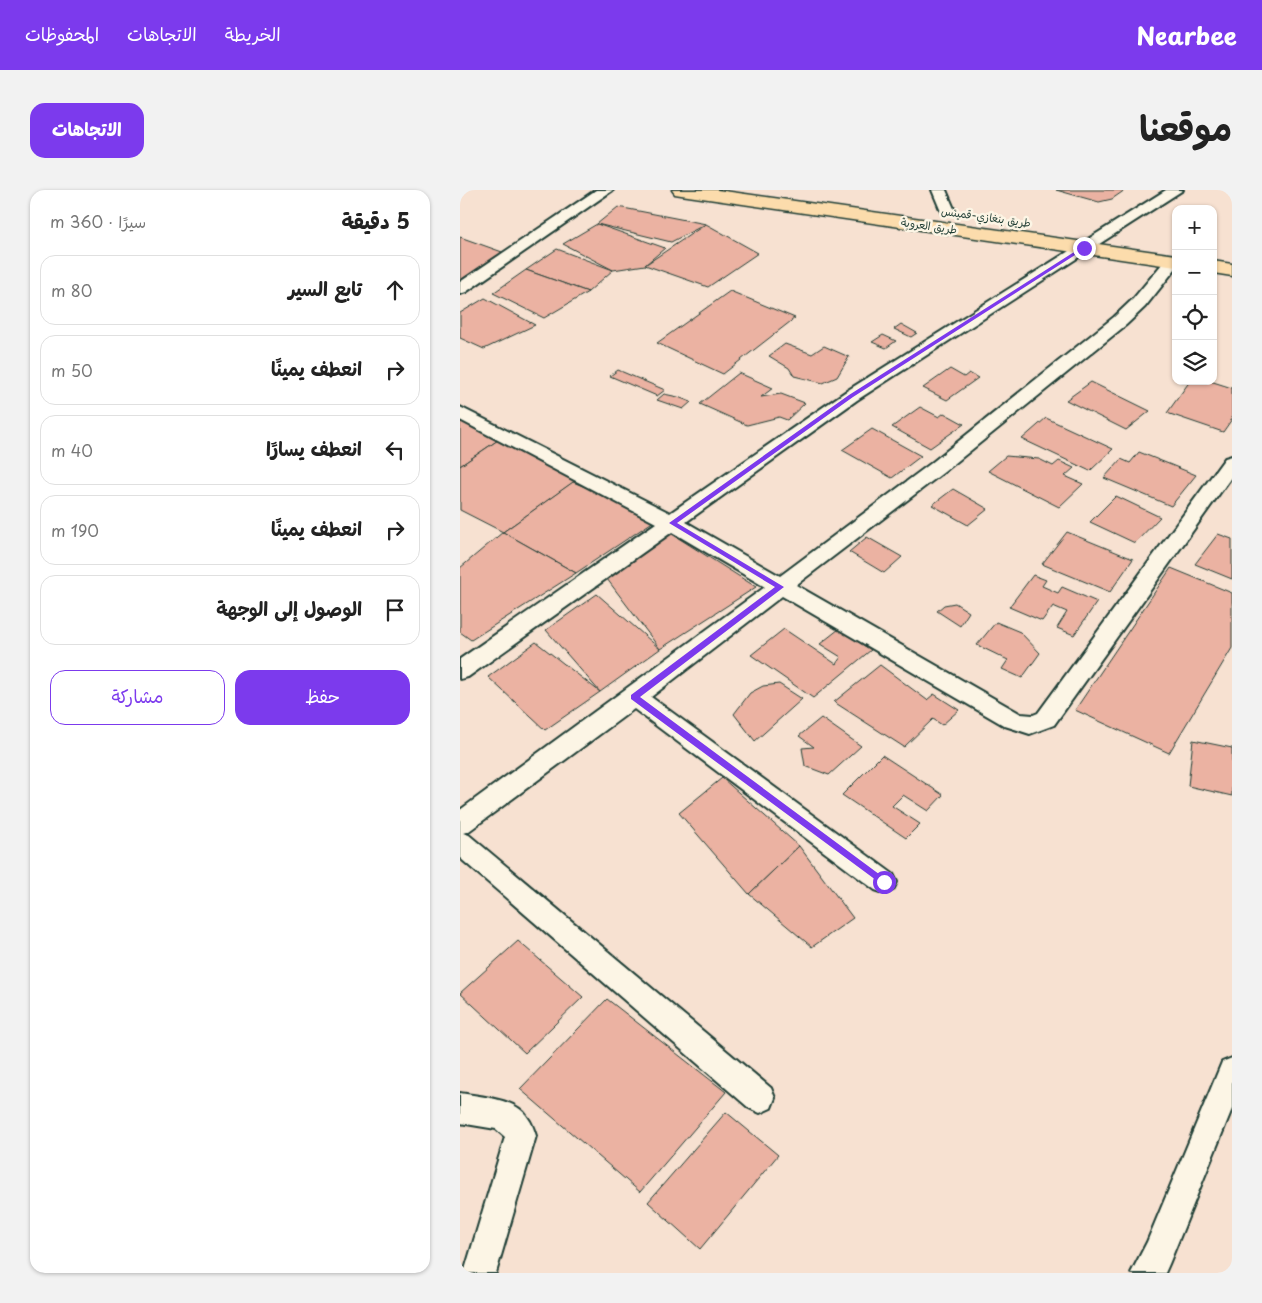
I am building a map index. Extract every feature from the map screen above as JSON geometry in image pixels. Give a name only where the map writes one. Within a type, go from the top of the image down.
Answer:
[{"type":"main road","name":"طريق العروبة","points":[[681,190],[1084,248],[1172,256]]},
{"type":"main road","name":"طريق بنغازي-قمينس","points":[[796,190],[1106,234],[1172,255]]},
{"type":"main road","points":[[1217,268],[1232,270]]},
{"type":"street","points":[[460,289],[606,190]]},
{"type":"street","points":[[938,190],[948,211]]},
{"type":"street","points":[[460,671],[851,396],[1176,190]]},
{"type":"street","points":[[460,824],[634,697],[937,468],[1120,322],[1139,303],[1172,260]]},
{"type":"street","points":[[460,414],[672,523],[1013,720],[1037,725],[1046,719],[1232,462]]},
{"type":"street","points":[[634,697],[884,882]]},
{"type":"street","points":[[460,843],[760,1098]]},
{"type":"street","points":[[1147,1273],[1158,1252],[1232,1072]]},
{"type":"street","points":[[460,1108],[508,1118],[519,1128],[521,1136],[480,1273]]},
{"type":"building","points":[[1056,190],[1125,190],[1112,199],[1099,202]]},
{"type":"building","points":[[618,207],[706,224],[671,242],[597,224]]},
{"type":"building","points":[[597,224],[665,248],[645,265],[613,270],[563,244]]},
{"type":"building","points":[[706,224],[758,253],[708,287],[645,265]]},
{"type":"building","points":[[460,237],[505,253],[460,281]]},
{"type":"building","points":[[557,249],[613,270],[588,292],[526,270]]},
{"type":"building","points":[[526,270],[588,292],[544,318],[493,293]]},
{"type":"building","points":[[730,291],[795,318],[723,374],[657,343]]},
{"type":"building","points":[[485,298],[535,325],[484,349],[460,338],[460,313]]},
{"type":"building","points":[[901,324],[917,333],[911,337],[894,329]]},
{"type":"building","points":[[883,335],[896,341],[886,348],[872,342]]},
{"type":"building","points":[[785,344],[812,354],[824,346],[849,357],[837,377],[823,383],[794,376],[789,368],[769,356]]},
{"type":"building","points":[[950,369],[964,377],[969,373],[978,378],[947,400],[923,388]]},
{"type":"building","points":[[618,370],[665,390],[657,396],[610,376]]},
{"type":"building","points":[[739,373],[773,388],[761,397],[781,394],[805,403],[787,420],[779,417],[747,425],[700,404]]},
{"type":"building","points":[[1091,382],[1150,411],[1126,430],[1066,400]]},
{"type":"building","points":[[1217,383],[1232,388],[1232,419],[1223,432],[1167,413],[1187,385],[1217,385]]},
{"type":"building","points":[[664,394],[691,402],[683,409],[657,400]]},
{"type":"building","points":[[920,407],[939,417],[944,413],[964,424],[930,448],[892,427]]},
{"type":"building","points":[[460,413],[504,436],[460,466]]},
{"type":"building","points":[[1046,418],[1113,449],[1090,471],[1022,439]]},
{"type":"building","points":[[872,429],[921,456],[892,478],[842,450]]},
{"type":"building","points":[[504,436],[582,476],[503,532],[460,510],[460,466]]},
{"type":"building","points":[[1139,452],[1196,475],[1171,506],[1104,478],[1121,459],[1130,463]]},
{"type":"building","points":[[1006,456],[1039,459],[1053,466],[1059,461],[1074,468],[1065,476],[1083,484],[1059,507],[988,471]]},
{"type":"building","points":[[573,482],[660,517],[576,573],[503,532]]},
{"type":"building","points":[[953,489],[988,509],[968,525],[932,505]]},
{"type":"building","points":[[1116,496],[1160,517],[1135,543],[1090,522]]},
{"type":"building","points":[[664,529],[756,587],[660,649],[607,579]]},
{"type":"building","points":[[503,532],[576,573],[471,640],[460,632],[460,568]]},
{"type":"building","points":[[1067,532],[1133,559],[1110,592],[1042,564]]},
{"type":"building","points":[[1218,534],[1232,539],[1232,579],[1195,564]]},
{"type":"building","points":[[867,537],[902,557],[884,573],[849,552]]},
{"type":"building","points":[[1171,568],[1232,593],[1232,648],[1169,753],[1075,710]]},
{"type":"building","points":[[1033,575],[1046,580],[1042,586],[1058,593],[1062,587],[1097,602],[1074,635],[1057,628],[1067,612],[1053,606],[1042,621],[1009,607]]},
{"type":"building","points":[[597,594],[660,649],[600,692],[546,630]]},
{"type":"building","points":[[955,603],[969,612],[960,626],[937,611],[944,605]]},
{"type":"building","points":[[996,622],[1020,632],[1040,653],[1022,678],[1002,669],[1008,660],[977,645]]},
{"type":"building","points":[[784,629],[836,664],[841,657],[820,644],[839,629],[871,650],[813,698],[751,655]]},
{"type":"building","points":[[536,642],[600,692],[545,730],[488,677]]},
{"type":"building","points":[[880,665],[927,700],[934,694],[959,710],[942,725],[933,719],[904,747],[834,702]]},
{"type":"building","points":[[779,684],[802,699],[755,741],[734,714],[750,693],[763,686]]},
{"type":"building","points":[[821,718],[861,746],[829,775],[805,766],[802,748],[814,747],[799,736]]},
{"type":"building","points":[[1193,740],[1232,748],[1232,796],[1188,786]]},
{"type":"building","points":[[882,755],[943,795],[928,811],[903,795],[892,806],[920,824],[906,838],[842,795]]},
{"type":"building","points":[[722,778],[799,846],[749,894],[679,813]]},
{"type":"building","points":[[799,846],[853,918],[812,947],[749,894]]},
{"type":"building","points":[[518,941],[583,997],[525,1053],[460,993]]},
{"type":"building","points":[[607,999],[726,1092],[640,1192],[520,1089]]},
{"type":"building","points":[[726,1112],[778,1155],[700,1249],[648,1202]]},
{"type":"route","points":[[884,882],[634,697],[780,587],[672,523],[851,396],[1084,248]]}]
